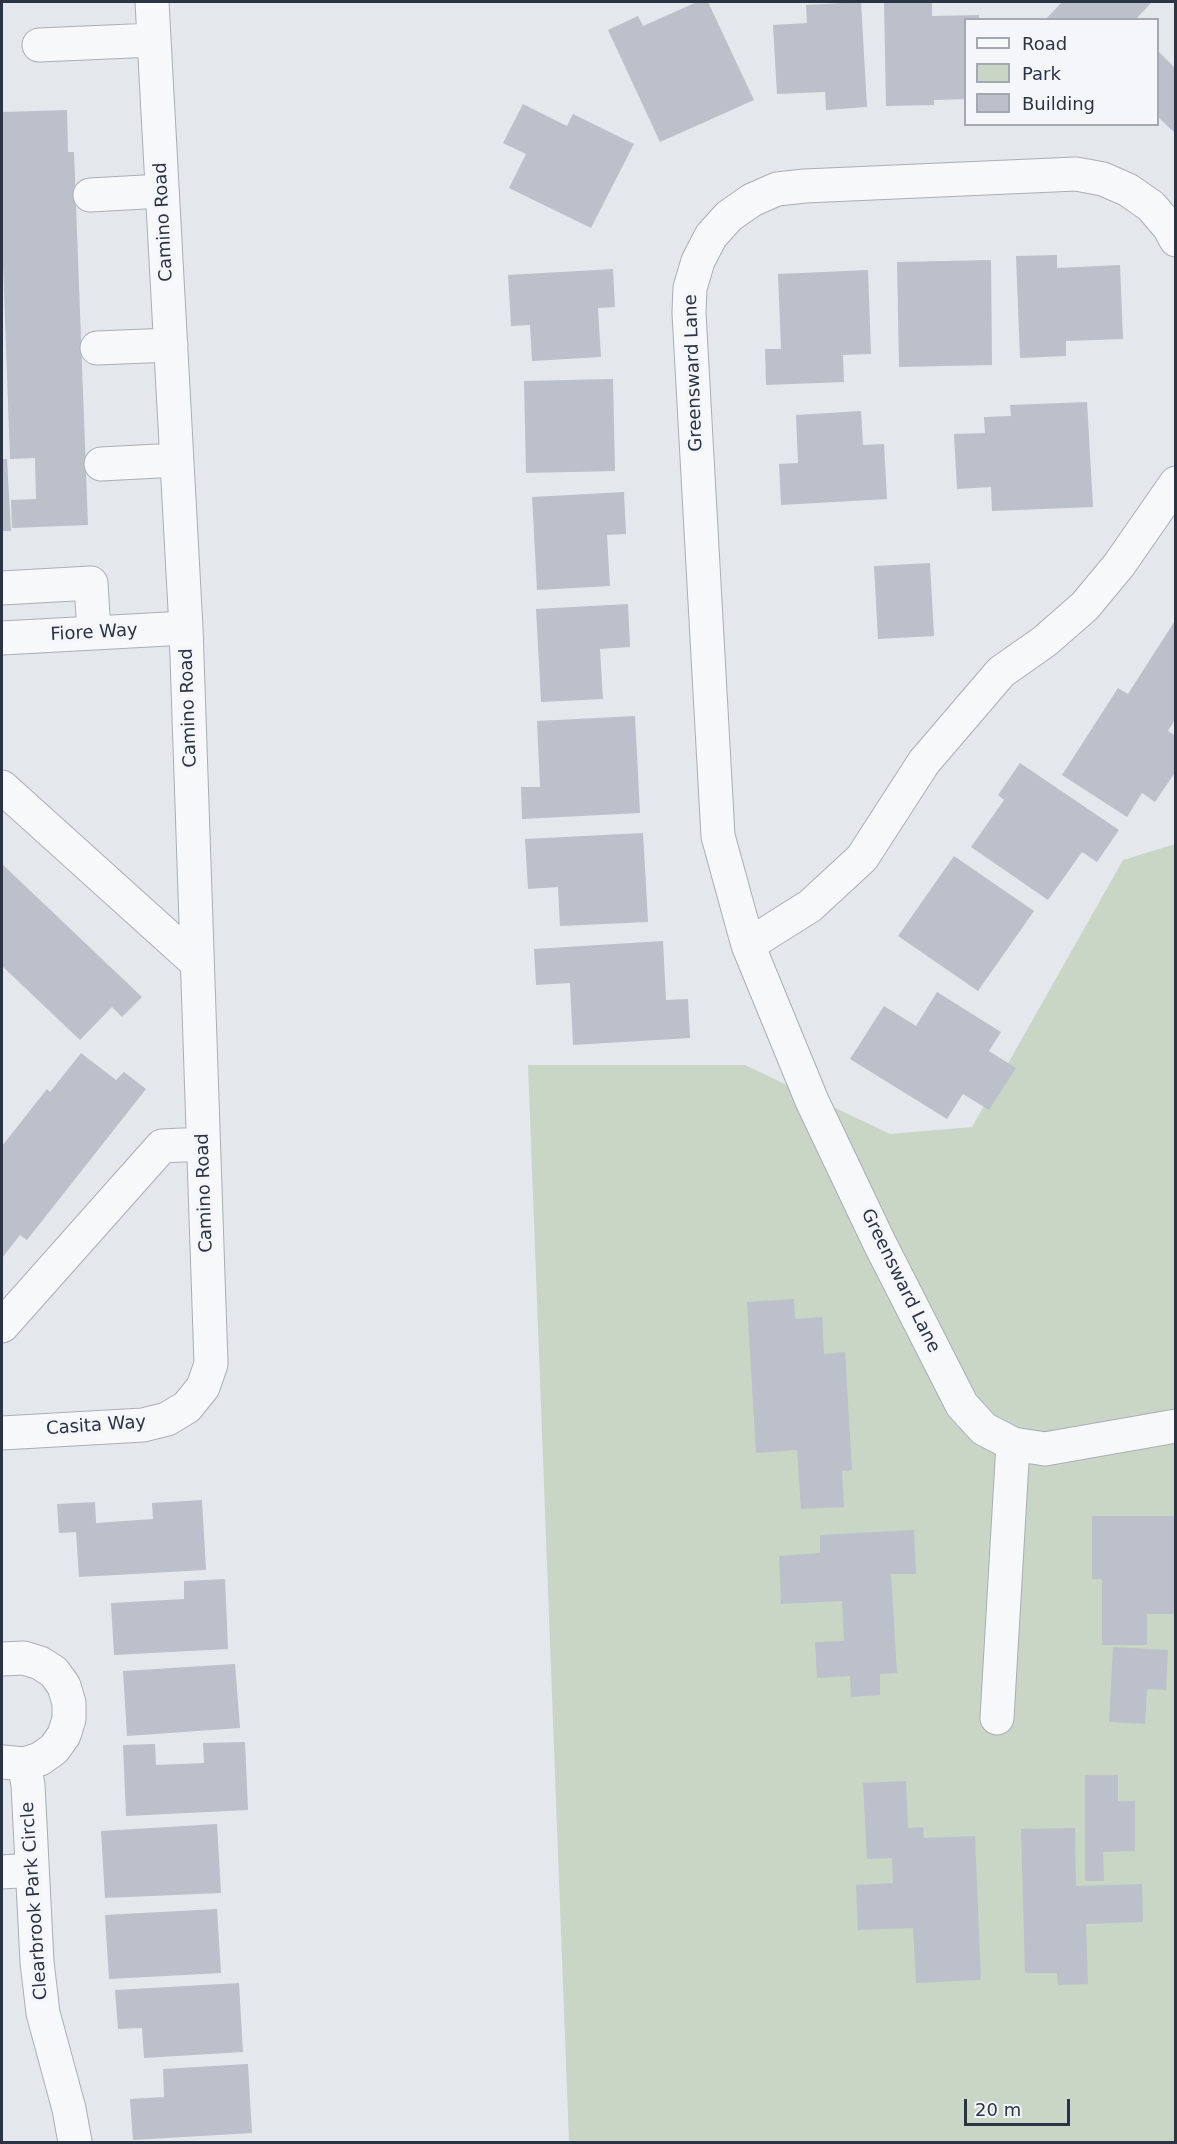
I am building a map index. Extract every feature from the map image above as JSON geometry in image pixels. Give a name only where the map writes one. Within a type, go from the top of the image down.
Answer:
[{"type":"street","name":"Camino Road","points":[[152,2],[186,628],[211,1364],[203,1387],[187,1407]]},
{"type":"street","points":[[39,45],[154,40]]},
{"type":"street","name":"Greensward Lane","points":[[1176,240],[1151,206],[1128,190],[1103,179],[1076,174],[777,189],[752,200],[729,216],[711,236],[698,261],[690,288],[689,312],[718,836],[748,945],[812,1101],[879,1242],[962,1406],[984,1429],[1013,1444],[1045,1449],[1176,1426]]},
{"type":"street","points":[[90,195],[162,191]]},
{"type":"street","points":[[97,348],[171,345]]},
{"type":"street","points":[[101,464],[177,460]]},
{"type":"street","points":[[748,945],[810,906],[862,858],[924,762],[1001,672],[1045,641],[1085,606],[1119,565],[1176,483]]},
{"type":"street","points":[[2,588],[91,583],[94,633]]},
{"type":"street","name":"Fiore Way","points":[[2,638],[186,628]]},
{"type":"street","points":[[2,787],[197,963]]},
{"type":"street","points":[[2,1326],[162,1146],[203,1144]]},
{"type":"street","name":"Casita Way","points":[[2,1433],[143,1425],[167,1419],[187,1407]]},
{"type":"street","points":[[997,1718],[1013,1444]]},
{"type":"street","name":"Clearbrook Park Circle","points":[[2,1659],[24,1658],[40,1663],[54,1672],[64,1686],[69,1702],[67,1727],[54,1749],[40,1759],[13,1763],[28,1785],[17,1871],[37,1962],[43,2013],[69,2109],[75,2142]]},
{"type":"green space","points":[[1175,844],[1175,2142],[569,2142],[528,1065],[745,1065],[890,1134],[972,1127],[1123,860]]},
{"type":"building","points":[[697,2],[708,2],[754,100],[660,142],[608,30],[638,16],[643,26]]},
{"type":"building","points":[[861,2],[867,107],[826,110],[825,92],[777,94],[773,25],[807,23],[806,5]]},
{"type":"building","points":[[884,2],[932,2],[932,16],[979,15],[979,18],[964,18],[964,99],[934,100],[934,105],[886,106]]},
{"type":"building","points":[[1062,2],[1152,2],[1137,18],[1047,18]]},
{"type":"building","points":[[1159,52],[1176,69],[1176,134],[1159,118]]},
{"type":"building","points":[[523,104],[567,126],[573,114],[634,144],[591,228],[509,188],[526,154],[503,143]]},
{"type":"building","points":[[67,110],[68,152],[74,152],[88,525],[12,528],[11,500],[36,499],[35,458],[10,459],[2,235],[2,112]]},
{"type":"building","points":[[1057,255],[1057,268],[1120,265],[1123,339],[1066,341],[1066,356],[1020,358],[1016,256]]},
{"type":"building","points":[[991,260],[992,365],[899,367],[897,262]]},
{"type":"building","points":[[613,269],[615,307],[598,308],[601,357],[532,361],[530,325],[511,326],[508,275]]},
{"type":"building","points":[[868,270],[871,354],[843,355],[844,382],[766,385],[765,349],[781,349],[778,274]]},
{"type":"building","points":[[613,379],[615,471],[526,473],[524,381]]},
{"type":"building","points":[[1087,402],[1093,507],[992,511],[991,487],[957,489],[954,434],[985,433],[984,417],[1011,416],[1010,405]]},
{"type":"building","points":[[861,411],[863,445],[884,444],[887,499],[781,505],[779,464],[798,463],[796,415]]},
{"type":"building","points":[[2,459],[7,459],[11,531],[2,531]]},
{"type":"building","points":[[624,492],[626,534],[607,535],[610,586],[537,590],[532,497]]},
{"type":"building","points":[[930,563],[934,636],[878,639],[874,566]]},
{"type":"building","points":[[628,604],[630,647],[600,649],[603,699],[541,702],[536,609]]},
{"type":"building","points":[[1176,619],[1176,718],[1168,731],[1176,736],[1176,771],[1155,802],[1142,793],[1127,817],[1062,775],[1118,688],[1128,694]]},
{"type":"building","points":[[635,716],[640,813],[522,819],[521,787],[540,787],[537,721]]},
{"type":"building","points":[[1020,763],[1119,830],[1097,862],[1082,852],[1048,900],[971,847],[1004,800],[998,795]]},
{"type":"building","points":[[643,833],[648,922],[560,926],[558,887],[528,889],[525,839]]},
{"type":"building","points":[[954,856],[1034,911],[978,991],[898,936]]},
{"type":"building","points":[[2,864],[142,997],[122,1017],[112,1007],[80,1040],[2,966]]},
{"type":"building","points":[[663,941],[666,1000],[688,999],[690,1038],[573,1045],[570,983],[536,985],[534,949]]},
{"type":"building","points":[[937,992],[1001,1032],[989,1051],[1016,1068],[989,1110],[963,1094],[947,1119],[850,1059],[884,1006],[916,1026]]},
{"type":"building","points":[[81,1053],[116,1080],[124,1072],[146,1089],[27,1240],[20,1235],[2,1258],[2,1146],[47,1089],[50,1092]]},
{"type":"building","points":[[794,1299],[795,1319],[822,1317],[824,1354],[845,1352],[852,1470],[842,1471],[844,1507],[801,1509],[797,1450],[756,1453],[747,1302]]},
{"type":"building","points":[[202,1500],[206,1570],[79,1577],[76,1532],[59,1533],[57,1504],[95,1502],[96,1523],[153,1519],[152,1503]]},
{"type":"building","points":[[1092,1516],[1176,1516],[1176,1614],[1147,1614],[1147,1645],[1102,1645],[1102,1579],[1092,1579]]},
{"type":"building","points":[[914,1530],[916,1574],[891,1574],[897,1673],[880,1674],[880,1695],[851,1697],[850,1676],[817,1678],[815,1642],[844,1641],[842,1601],[781,1604],[779,1556],[820,1553],[820,1535]]},
{"type":"building","points":[[225,1579],[228,1649],[114,1655],[111,1603],[184,1599],[184,1581]]},
{"type":"building","points":[[1113,1647],[1168,1650],[1166,1690],[1147,1689],[1145,1724],[1109,1722]]},
{"type":"building","points":[[235,1664],[240,1728],[127,1736],[123,1671]]},
{"type":"building","points":[[245,1742],[248,1810],[126,1816],[123,1745],[155,1744],[156,1765],[204,1763],[203,1743]]},
{"type":"building","points":[[1085,1775],[1118,1775],[1118,1801],[1135,1801],[1135,1851],[1103,1852],[1104,1881],[1085,1881]]},
{"type":"building","points":[[906,1781],[908,1828],[923,1827],[924,1838],[975,1836],[981,1980],[916,1983],[913,1928],[858,1930],[856,1885],[893,1883],[892,1858],[867,1859],[863,1783]]},
{"type":"building","points":[[217,1824],[221,1893],[105,1898],[101,1831]]},
{"type":"building","points":[[1075,1828],[1076,1886],[1142,1884],[1143,1922],[1086,1924],[1088,1984],[1058,1985],[1057,1973],[1025,1973],[1021,1829]]},
{"type":"building","points":[[217,1909],[221,1973],[109,1979],[105,1915]]},
{"type":"building","points":[[239,1983],[243,2052],[144,2058],[142,2028],[118,2029],[115,1990]]},
{"type":"building","points":[[248,2064],[252,2133],[133,2140],[130,2099],[164,2097],[163,2069]]}]
